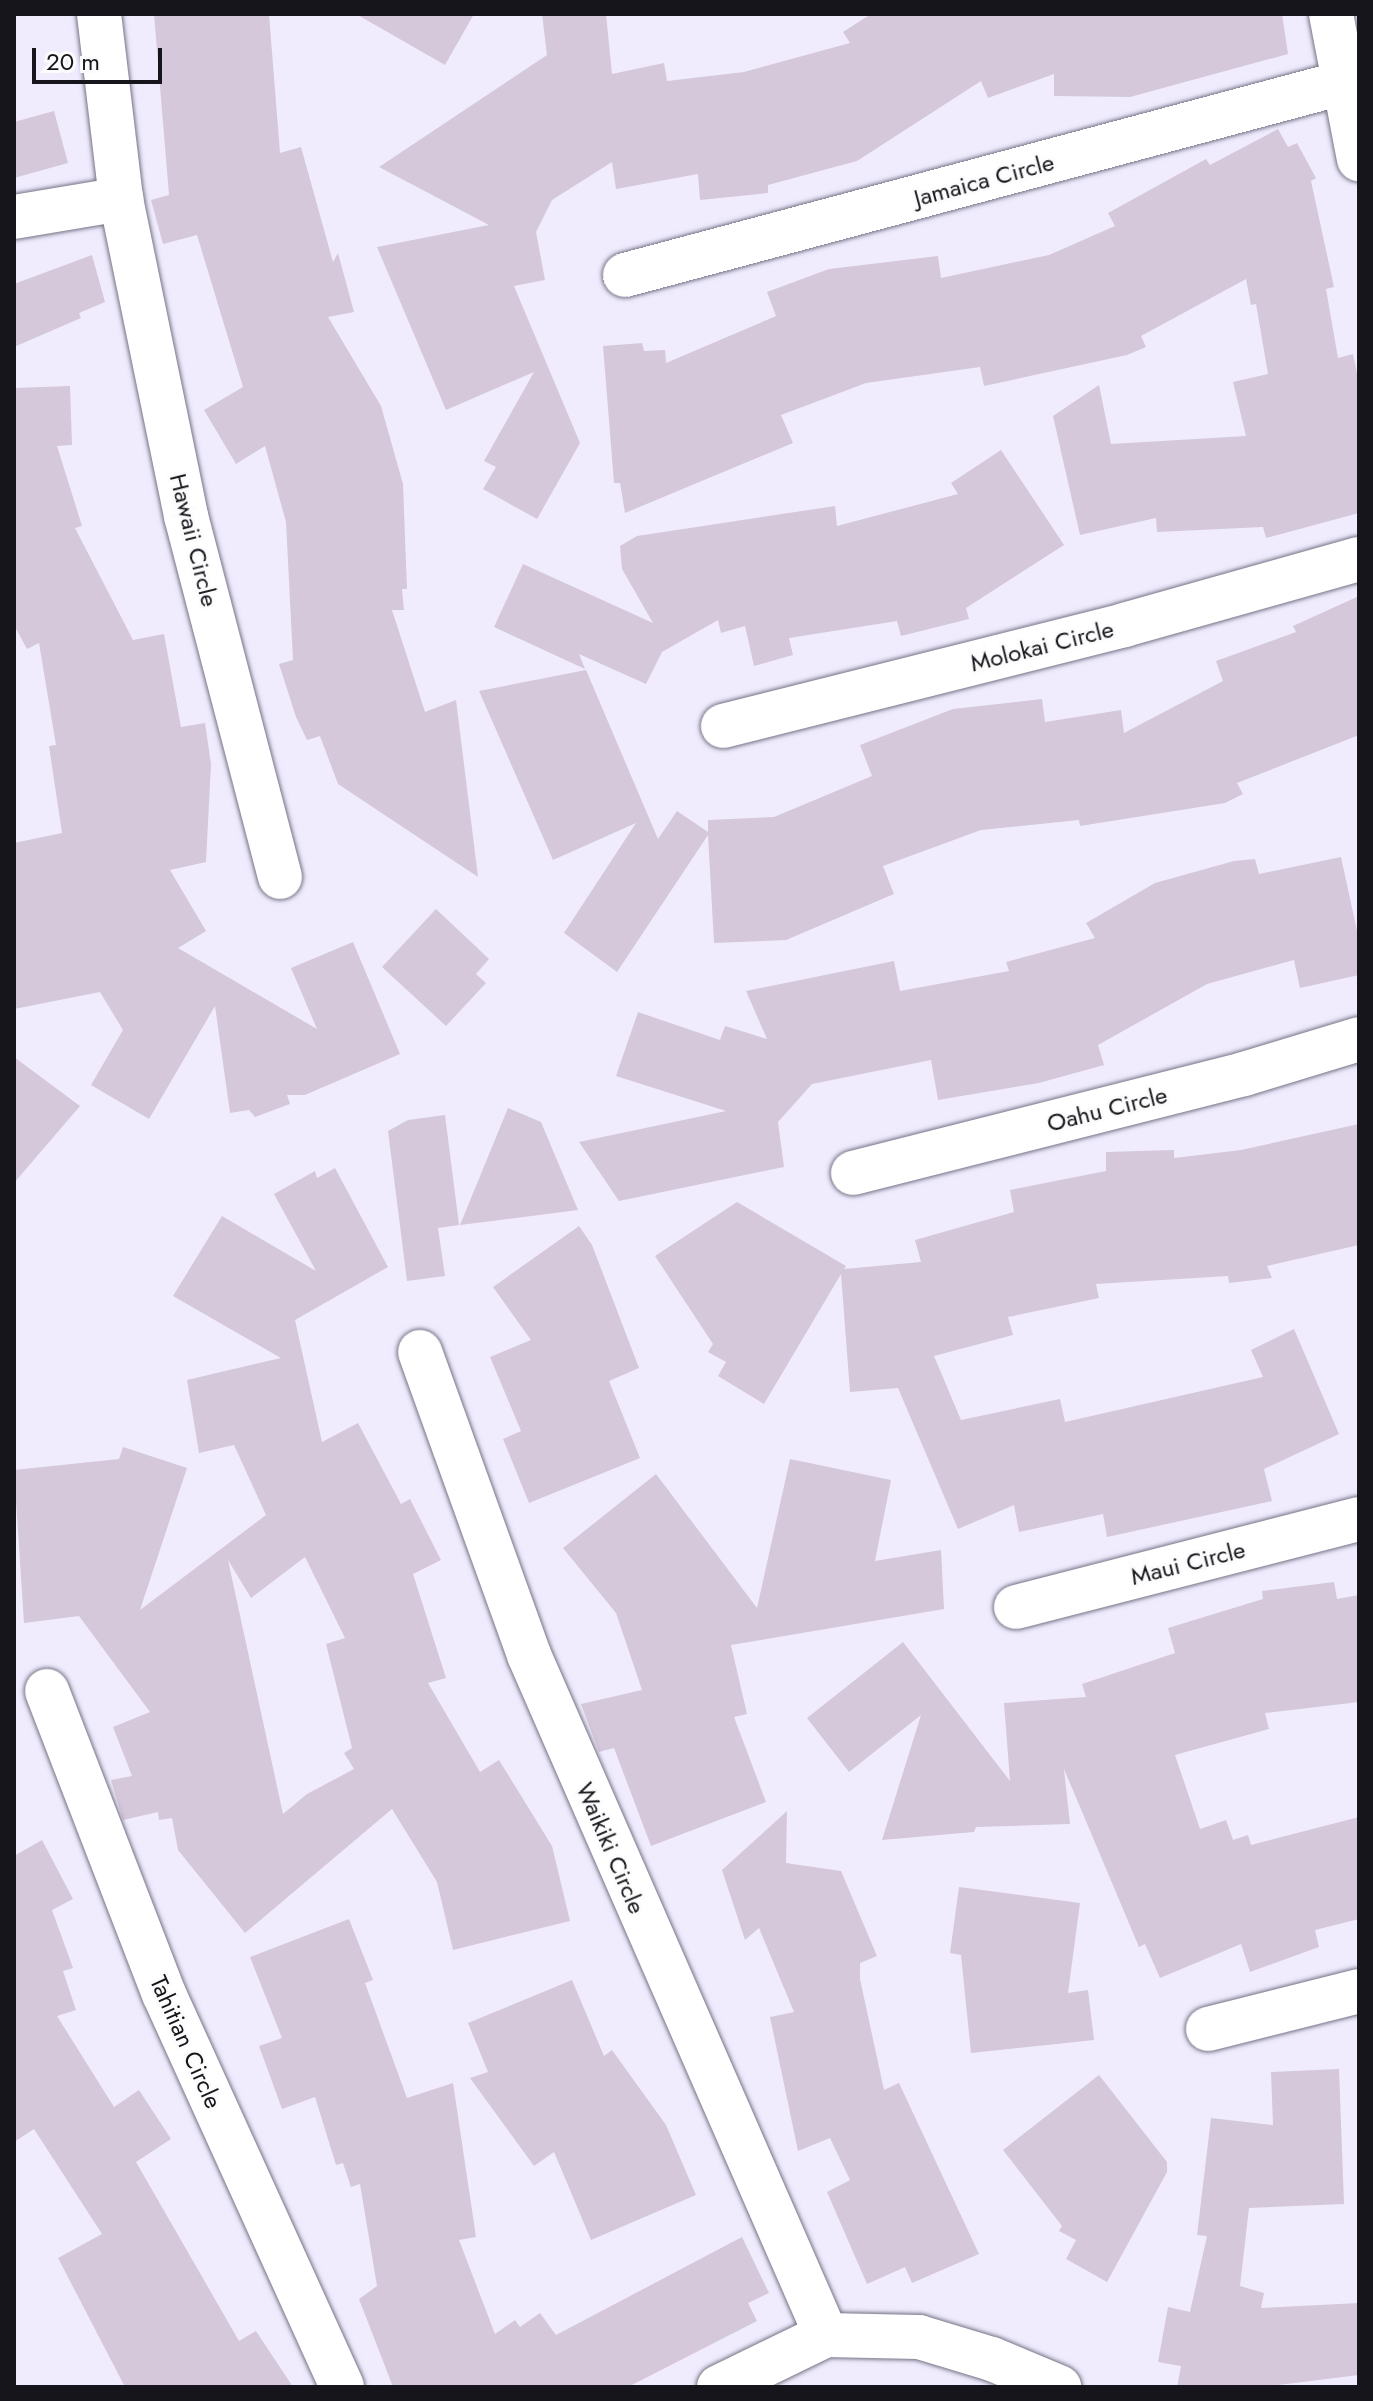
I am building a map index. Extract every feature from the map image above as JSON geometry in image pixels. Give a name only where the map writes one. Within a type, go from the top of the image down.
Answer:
[{"type":"street","name":"Hawaii Circle","points":[[99,14],[121,199],[186,516],[280,877]]},
{"type":"street","points":[[1331,14],[1359,159]]},
{"type":"street","name":"Jamaica Circle","points":[[625,275],[1342,83]]},
{"type":"street","points":[[14,217],[121,199]]},
{"type":"street","name":"Molokai Circle","points":[[723,726],[1124,625],[1359,559]]},
{"type":"street","name":"Oahu Circle","points":[[853,1173],[1244,1074],[1359,1039]]},
{"type":"street","name":"Waikiki Circle","points":[[420,1352],[529,1655],[826,2335]]},
{"type":"street","name":"Maui Circle","points":[[1016,1607],[1359,1519]]},
{"type":"street","name":"Tahitian Circle","points":[[47,1691],[164,1994],[342,2387]]},
{"type":"street","points":[[1208,2029],[1359,1991]]},
{"type":"street","points":[[719,2387],[826,2335],[919,2337],[992,2359],[1059,2387]]},
{"type":"building","points":[[154,14],[269,14],[280,153],[301,147],[333,262],[338,253],[354,312],[328,317],[381,406],[403,484],[407,589],[402,589],[404,610],[392,610],[425,712],[456,700],[478,877],[338,784],[320,736],[307,740],[296,717],[279,664],[293,660],[286,522],[265,446],[236,464],[204,410],[243,387],[197,235],[163,244],[151,200],[169,195]]},
{"type":"building","points":[[356,14],[474,14],[445,65]]},
{"type":"building","points":[[542,14],[606,14],[612,74],[664,63],[667,81],[744,72],[850,43],[843,32],[871,14],[1282,14],[1288,54],[1130,97],[1054,96],[1054,74],[988,98],[981,81],[857,161],[768,185],[768,193],[700,200],[698,174],[616,189],[612,162],[552,200],[536,232],[545,280],[514,286],[580,443],[537,519],[483,489],[496,467],[484,461],[534,372],[446,410],[377,247],[489,225],[379,167],[547,55]]},
{"type":"building","points":[[54,111],[68,163],[14,178],[14,122]]},
{"type":"building","points":[[1278,129],[1288,147],[1297,143],[1316,178],[1311,181],[1334,287],[1326,289],[1338,358],[1353,354],[1359,383],[1359,513],[1266,538],[1263,527],[1157,532],[1156,518],[1080,535],[1053,416],[1099,385],[1111,444],[1246,436],[1233,382],[1268,374],[1256,304],[1251,305],[1246,279],[1141,336],[1146,347],[1127,355],[984,386],[980,367],[866,383],[781,415],[793,443],[625,513],[620,483],[614,483],[603,346],[642,343],[644,351],[665,350],[666,363],[776,316],[767,292],[829,269],[938,256],[941,278],[1049,255],[1115,226],[1108,213],[1206,159],[1210,165]]},
{"type":"building","points":[[92,255],[105,302],[79,313],[81,318],[14,347],[14,284]]},
{"type":"building","points":[[70,386],[72,445],[57,446],[82,526],[75,528],[133,640],[164,634],[181,727],[205,723],[211,764],[206,862],[170,870],[206,931],[178,948],[317,1029],[291,968],[353,942],[400,1054],[305,1095],[287,1095],[290,1104],[255,1117],[249,1110],[230,1113],[215,1006],[149,1119],[91,1085],[123,1030],[100,992],[14,1009],[14,843],[62,833],[49,746],[56,745],[39,643],[27,649],[14,625],[14,388]]},
{"type":"building","points":[[1001,450],[1064,545],[966,608],[969,619],[901,636],[897,621],[789,638],[793,655],[754,666],[745,626],[721,633],[718,620],[662,652],[646,684],[579,654],[585,669],[494,627],[523,564],[653,623],[622,569],[620,546],[637,536],[835,506],[837,526],[958,494],[951,483]]},
{"type":"building","points":[[1359,596],[1359,735],[1237,783],[1243,794],[1225,803],[1080,826],[1079,820],[981,830],[883,866],[894,894],[786,940],[714,943],[708,835],[617,972],[564,933],[636,823],[553,860],[479,691],[586,670],[658,839],[677,811],[708,832],[708,820],[774,817],[872,776],[860,745],[953,709],[1042,699],[1045,722],[1121,710],[1124,733],[1223,681],[1216,661],[1296,632],[1293,626]]},
{"type":"building","points":[[1341,857],[1359,940],[1359,975],[1300,988],[1294,960],[1207,984],[1098,1045],[1104,1065],[1039,1083],[938,1100],[931,1060],[812,1084],[778,1122],[784,1167],[619,1201],[579,1142],[726,1111],[616,1076],[638,1012],[720,1040],[725,1026],[767,1039],[746,991],[894,961],[900,991],[1009,971],[1006,962],[1095,938],[1086,923],[1155,883],[1234,861],[1255,859],[1259,874]]},
{"type":"building","points":[[436,909],[489,959],[476,974],[486,983],[446,1026],[382,967]]},
{"type":"building","points":[[14,1057],[80,1106],[14,1183]]},
{"type":"building","points":[[508,1108],[541,1122],[578,1210],[460,1225]]},
{"type":"building","points":[[445,1115],[459,1225],[438,1228],[445,1276],[407,1281],[388,1131],[408,1120]]},
{"type":"building","points":[[1359,1124],[1359,1245],[1267,1266],[1272,1278],[1229,1283],[1228,1276],[1096,1284],[1099,1298],[1008,1317],[1013,1335],[934,1356],[961,1420],[1060,1399],[1065,1422],[1263,1377],[1251,1350],[1294,1329],[1339,1434],[1264,1469],[1272,1501],[1107,1537],[1103,1514],[1019,1532],[1014,1505],[958,1529],[898,1388],[850,1392],[841,1274],[764,1404],[718,1376],[726,1362],[708,1352],[713,1344],[655,1256],[737,1202],[846,1266],[844,1269],[921,1262],[915,1240],[1014,1212],[1010,1190],[1106,1171],[1106,1152],[1174,1150],[1174,1158],[1241,1150]]},
{"type":"building","points":[[335,1168],[388,1267],[295,1320],[322,1442],[358,1423],[401,1504],[410,1499],[441,1560],[413,1574],[446,1678],[428,1683],[480,1772],[499,1760],[552,1846],[570,1921],[453,1950],[437,1882],[392,1809],[245,1933],[178,1850],[172,1818],[159,1820],[158,1812],[123,1820],[111,1780],[132,1776],[113,1727],[150,1712],[79,1616],[24,1623],[14,1470],[119,1459],[123,1447],[187,1468],[140,1610],[266,1515],[234,1445],[199,1453],[187,1380],[281,1358],[173,1296],[222,1216],[316,1271],[274,1194],[315,1171],[317,1178]],"holes":[[[305,1557],[345,1638],[326,1644],[352,1748],[344,1753],[354,1769],[307,1794],[283,1814],[228,1560],[251,1598]]]},
{"type":"building","points":[[579,1226],[592,1245],[639,1368],[609,1381],[640,1458],[529,1503],[503,1439],[521,1431],[490,1357],[531,1340],[493,1287]]},
{"type":"building","points":[[790,1459],[891,1480],[875,1561],[941,1550],[944,1609],[731,1645],[747,1714],[734,1717],[766,1802],[651,1846],[614,1748],[599,1752],[581,1704],[642,1690],[616,1613],[563,1548],[656,1474],[757,1608]]},
{"type":"building","points":[[1334,1582],[1337,1599],[1359,1595],[1359,1702],[1265,1713],[1269,1729],[1175,1755],[1200,1829],[1226,1820],[1233,1840],[1248,1835],[1251,1845],[1359,1817],[1359,1919],[1315,1930],[1319,1947],[1250,1972],[1241,1944],[1160,1978],[1145,1944],[1139,1947],[1064,1769],[1070,1824],[976,1827],[974,1832],[882,1840],[921,1715],[849,1772],[807,1718],[903,1642],[1010,1781],[1004,1703],[1086,1697],[1082,1684],[1175,1653],[1168,1628],[1263,1599],[1262,1591]]},
{"type":"building","points":[[787,1811],[786,1863],[841,1871],[877,1956],[860,1963],[860,1979],[884,2090],[899,2083],[979,2254],[912,2283],[905,2267],[867,2284],[827,2192],[850,2180],[830,2138],[798,2151],[770,2017],[794,2012],[759,1928],[745,1940],[722,1870]]},
{"type":"building","points":[[42,1840],[73,1899],[52,1910],[73,1968],[63,1971],[76,2010],[57,2016],[114,2107],[139,2090],[171,2139],[136,2162],[239,2341],[256,2331],[293,2387],[125,2387],[58,2258],[102,2234],[34,2129],[14,2142],[14,1856]]},
{"type":"building","points":[[959,1887],[1080,1903],[1068,1993],[1088,1990],[1094,2040],[971,2053],[961,1955],[950,1953]]},
{"type":"building","points":[[349,1919],[373,1980],[365,1983],[407,2098],[453,2083],[476,2237],[459,2240],[495,2334],[515,2320],[520,2327],[540,2313],[556,2335],[742,2237],[769,2293],[748,2303],[757,2321],[628,2387],[393,2387],[359,2299],[377,2286],[360,2184],[351,2187],[343,2163],[336,2165],[315,2097],[282,2109],[259,2046],[282,2038],[250,1957]]},
{"type":"building","points":[[572,1980],[604,2056],[612,2050],[666,2125],[696,2195],[591,2240],[554,2152],[534,2166],[470,2078],[488,2072],[468,2023]]},
{"type":"building","points":[[1339,2069],[1344,2204],[1249,2208],[1240,2286],[1264,2293],[1261,2308],[1359,2303],[1359,2375],[1262,2387],[1177,2387],[1181,2366],[1158,2362],[1168,2307],[1190,2312],[1207,2236],[1197,2235],[1211,2118],[1273,2125],[1271,2072]]},
{"type":"building","points":[[1099,2075],[1167,2162],[1167,2172],[1107,2282],[1066,2259],[1076,2240],[1059,2231],[1062,2226],[1003,2150]]}]
